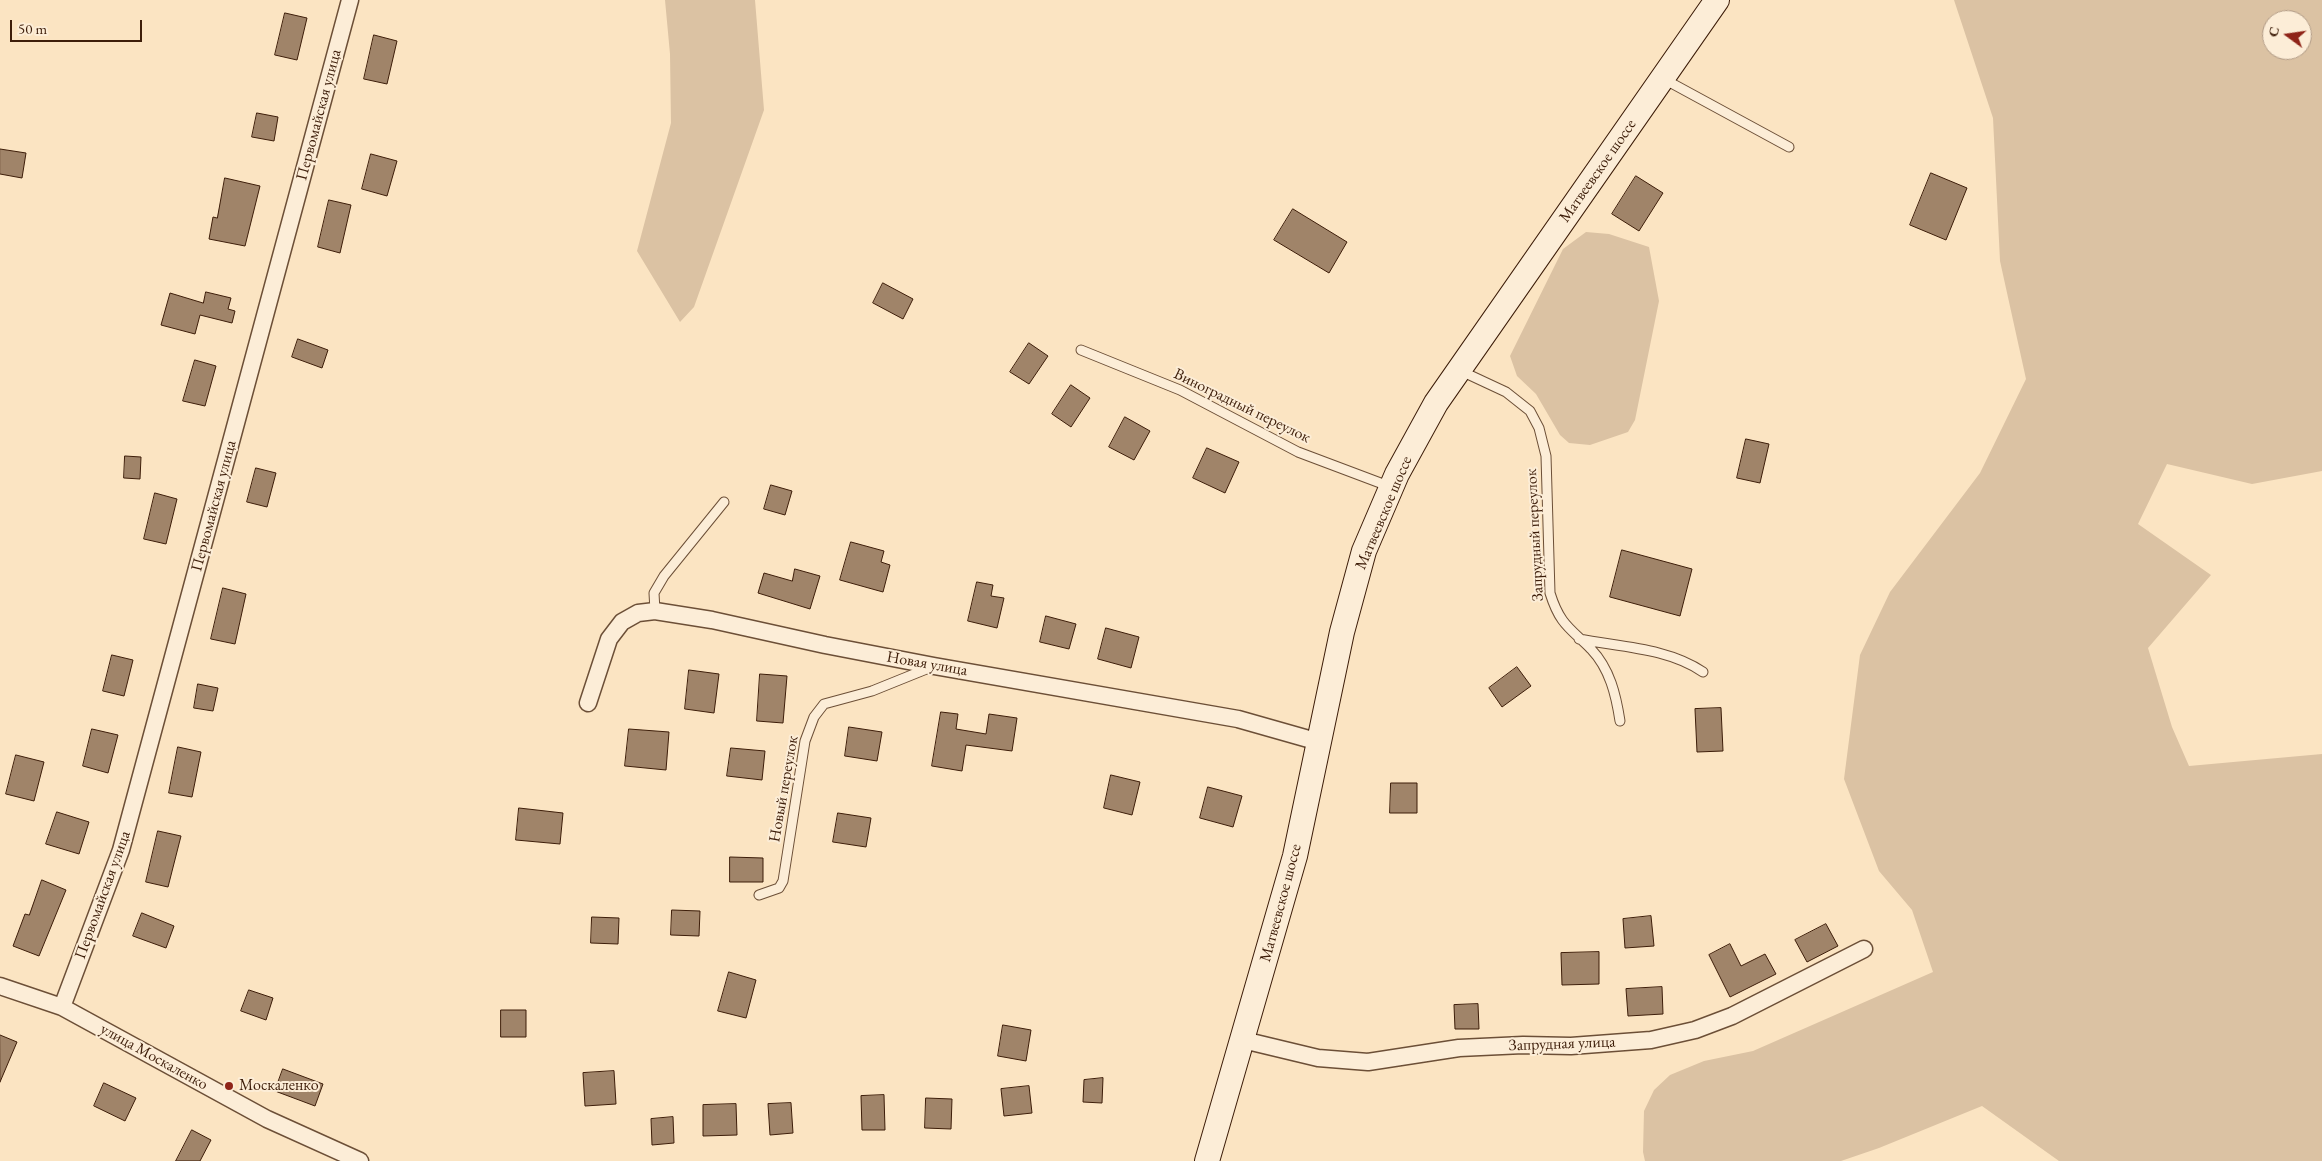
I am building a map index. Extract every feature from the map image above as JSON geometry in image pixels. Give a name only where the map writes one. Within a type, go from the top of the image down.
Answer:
[{"type":"main road","name":"Матвеевское шоссе","points":[[1207,1161],[1295,856],[1342,632],[1362,560],[1391,487],[1436,403],[1458,370],[1717,0]]},
{"type":"street","name":"Первомайская улица","points":[[62,1007],[121,850],[350,0]]},
{"type":"street","name":"Новая улица","points":[[588,702],[609,639],[622,622],[638,613],[655,611],[712,620],[825,645],[934,666],[1238,719],[1319,742]]},
{"type":"street","name":"Запрудная улица","points":[[1243,1040],[1318,1058],[1368,1062],[1459,1048],[1523,1045],[1571,1046],[1651,1040],[1695,1030],[1732,1016],[1864,949]]},
{"type":"street","name":"улица Москаленко","points":[[0,986],[62,1007],[267,1119],[360,1161]]},
{"type":"lane","points":[[1662,78],[1789,147]]},
{"type":"lane","name":"Виноградный переулок","points":[[1082,350],[1180,390],[1298,452],[1391,487]]},
{"type":"lane","name":"Запрудный переулок","points":[[1458,370],[1506,392],[1530,411],[1539,428],[1546,456],[1550,593],[1556,611],[1569,631],[1591,650],[1609,678],[1620,721]]},
{"type":"lane","points":[[655,611],[654,594],[664,576],[724,502]]},
{"type":"lane","points":[[1579,639],[1670,655],[1691,663],[1703,672]]},
{"type":"lane","name":"Новый переулок","points":[[759,895],[779,888],[783,881],[806,740],[814,717],[824,704],[872,691],[934,666]]},
{"type":"shaded area","points":[[665,0],[755,0],[764,110],[694,307],[680,322],[637,251],[671,123],[670,54]]},
{"type":"shaded area","points":[[1954,0],[2322,0],[2322,471],[2252,484],[2167,464],[2138,524],[2211,575],[2148,648],[2172,727],[2189,766],[2322,754],[2322,1161],[2059,1161],[1982,1106],[1879,1148],[1841,1161],[1645,1161],[1643,1152],[1644,1111],[1654,1090],[1670,1075],[1704,1061],[1753,1051],[1933,972],[1912,910],[1879,871],[1844,779],[1860,655],[1890,592],[1980,473],[2026,379],[2000,261],[1993,118]]},
{"type":"shaded area","points":[[1586,232],[1609,234],[1649,247],[1659,301],[1635,420],[1628,432],[1590,445],[1569,443],[1560,435],[1536,394],[1517,376],[1510,356],[1563,249]]},
{"type":"building","points":[[285,13],[307,18],[297,60],[275,55]]},
{"type":"building","points":[[374,35],[397,41],[387,84],[364,79]]},
{"type":"building","points":[[257,113],[278,117],[274,141],[252,137]]},
{"type":"building","points":[[0,149],[26,153],[22,178],[0,174]]},
{"type":"building","points":[[371,154],[397,161],[387,196],[362,189]]},
{"type":"building","points":[[1931,173],[1967,188],[1946,240],[1910,225]]},
{"type":"building","points":[[1636,176],[1663,193],[1639,231],[1612,214]]},
{"type":"building","points":[[225,178],[260,186],[245,246],[209,239],[213,217],[217,218]]},
{"type":"building","points":[[329,200],[351,205],[340,253],[318,247]]},
{"type":"building","points":[[1293,209],[1347,242],[1329,273],[1274,240]]},
{"type":"building","points":[[883,283],[913,299],[903,319],[873,303]]},
{"type":"building","points":[[206,292],[231,298],[228,309],[235,311],[232,323],[200,315],[195,334],[161,325],[170,293],[203,303]]},
{"type":"building","points":[[298,339],[328,350],[322,368],[292,357]]},
{"type":"building","points":[[1029,343],[1048,356],[1029,384],[1010,372]]},
{"type":"building","points":[[195,360],[216,366],[205,406],[183,401]]},
{"type":"building","points":[[1071,385],[1090,398],[1071,427],[1052,414]]},
{"type":"building","points":[[1125,417],[1150,431],[1134,460],[1109,447]]},
{"type":"building","points":[[1746,439],[1769,444],[1760,483],[1737,478]]},
{"type":"building","points":[[1207,448],[1239,462],[1225,493],[1193,478]]},
{"type":"building","points":[[125,456],[141,457],[140,479],[124,478]]},
{"type":"building","points":[[256,468],[276,473],[267,507],[247,502]]},
{"type":"building","points":[[771,485],[792,491],[785,515],[764,509]]},
{"type":"building","points":[[155,493],[177,499],[166,544],[144,539]]},
{"type":"building","points":[[851,542],[884,551],[881,562],[890,565],[883,592],[840,580]]},
{"type":"building","points":[[1622,550],[1692,569],[1680,616],[1610,597]]},
{"type":"building","points":[[795,569],[820,576],[810,609],[758,593],[764,573],[792,581]]},
{"type":"building","points":[[977,582],[993,585],[991,596],[1004,598],[997,628],[968,621]]},
{"type":"building","points":[[223,588],[246,594],[235,644],[211,639]]},
{"type":"building","points":[[1046,616],[1076,624],[1069,649],[1040,642]]},
{"type":"building","points":[[1106,628],[1139,637],[1131,668],[1098,659]]},
{"type":"building","points":[[112,655],[133,660],[124,696],[103,691]]},
{"type":"building","points":[[1517,667],[1531,686],[1502,707],[1489,688]]},
{"type":"building","points":[[689,670],[719,674],[714,713],[685,709]]},
{"type":"building","points":[[760,674],[787,676],[783,723],[757,721]]},
{"type":"building","points":[[198,684],[218,688],[213,711],[194,708]]},
{"type":"building","points":[[1721,708],[1723,751],[1697,752],[1695,709]]},
{"type":"building","points":[[941,712],[958,714],[956,729],[986,734],[989,714],[1017,718],[1012,751],[966,745],[962,771],[932,766]]},
{"type":"building","points":[[849,727],[882,732],[877,761],[845,756]]},
{"type":"building","points":[[92,729],[118,735],[108,773],[83,766]]},
{"type":"building","points":[[629,729],[669,732],[666,770],[625,766]]},
{"type":"building","points":[[178,747],[201,752],[192,797],[169,793]]},
{"type":"building","points":[[731,748],[765,751],[762,780],[727,776]]},
{"type":"building","points":[[16,755],[44,762],[34,801],[6,794]]},
{"type":"building","points":[[1111,775],[1140,782],[1132,815],[1104,808]]},
{"type":"building","points":[[1391,783],[1417,783],[1417,813],[1390,813]]},
{"type":"building","points":[[1208,787],[1242,796],[1233,827],[1200,818]]},
{"type":"building","points":[[519,808],[563,813],[560,844],[516,840]]},
{"type":"building","points":[[57,812],[89,822],[79,854],[46,844]]},
{"type":"building","points":[[838,813],[871,818],[866,847],[833,842]]},
{"type":"building","points":[[158,831],[181,836],[168,887],[146,882]]},
{"type":"building","points":[[730,857],[763,858],[763,882],[730,882]]},
{"type":"building","points":[[42,880],[66,890],[39,956],[13,946],[25,914],[29,915]]},
{"type":"building","points":[[672,910],[700,911],[699,936],[671,935]]},
{"type":"building","points":[[142,913],[174,926],[166,948],[133,936]]},
{"type":"building","points":[[1651,916],[1654,946],[1625,948],[1623,919]]},
{"type":"building","points":[[592,917],[619,918],[618,944],[591,943]]},
{"type":"building","points":[[1826,924],[1838,946],[1807,962],[1795,940]]},
{"type":"building","points":[[1730,944],[1741,966],[1765,954],[1776,974],[1730,997],[1709,955]]},
{"type":"building","points":[[1599,952],[1599,984],[1562,985],[1561,953]]},
{"type":"building","points":[[729,972],[756,980],[746,1018],[718,1011]]},
{"type":"building","points":[[1662,987],[1663,1014],[1628,1016],[1626,989]]},
{"type":"building","points":[[249,990],[273,998],[266,1020],[241,1011]]},
{"type":"building","points":[[1478,1004],[1479,1029],[1455,1029],[1454,1005]]},
{"type":"building","points":[[501,1010],[526,1010],[526,1037],[501,1037]]},
{"type":"building","points":[[1003,1025],[1031,1030],[1026,1061],[998,1056]]},
{"type":"building","points":[[0,1035],[17,1042],[0,1082]]},
{"type":"building","points":[[283,1069],[323,1084],[315,1106],[275,1091]]},
{"type":"building","points":[[614,1071],[616,1104],[585,1106],[583,1073]]},
{"type":"building","points":[[1103,1078],[1102,1103],[1083,1102],[1084,1080]]},
{"type":"building","points":[[104,1083],[136,1098],[125,1121],[94,1106]]},
{"type":"building","points":[[1029,1086],[1032,1113],[1004,1116],[1001,1089]]},
{"type":"building","points":[[884,1095],[885,1130],[862,1130],[861,1096]]},
{"type":"building","points":[[926,1098],[952,1099],[951,1129],[925,1128]]},
{"type":"building","points":[[791,1103],[793,1133],[770,1135],[768,1104]]},
{"type":"building","points":[[736,1104],[737,1135],[703,1136],[703,1105]]},
{"type":"building","points":[[673,1117],[674,1143],[652,1145],[651,1119]]},
{"type":"building","points":[[192,1130],[211,1140],[200,1161],[176,1161]]},
{"type":"place","name":"Москаленко","points":[[229,1086]]}]
